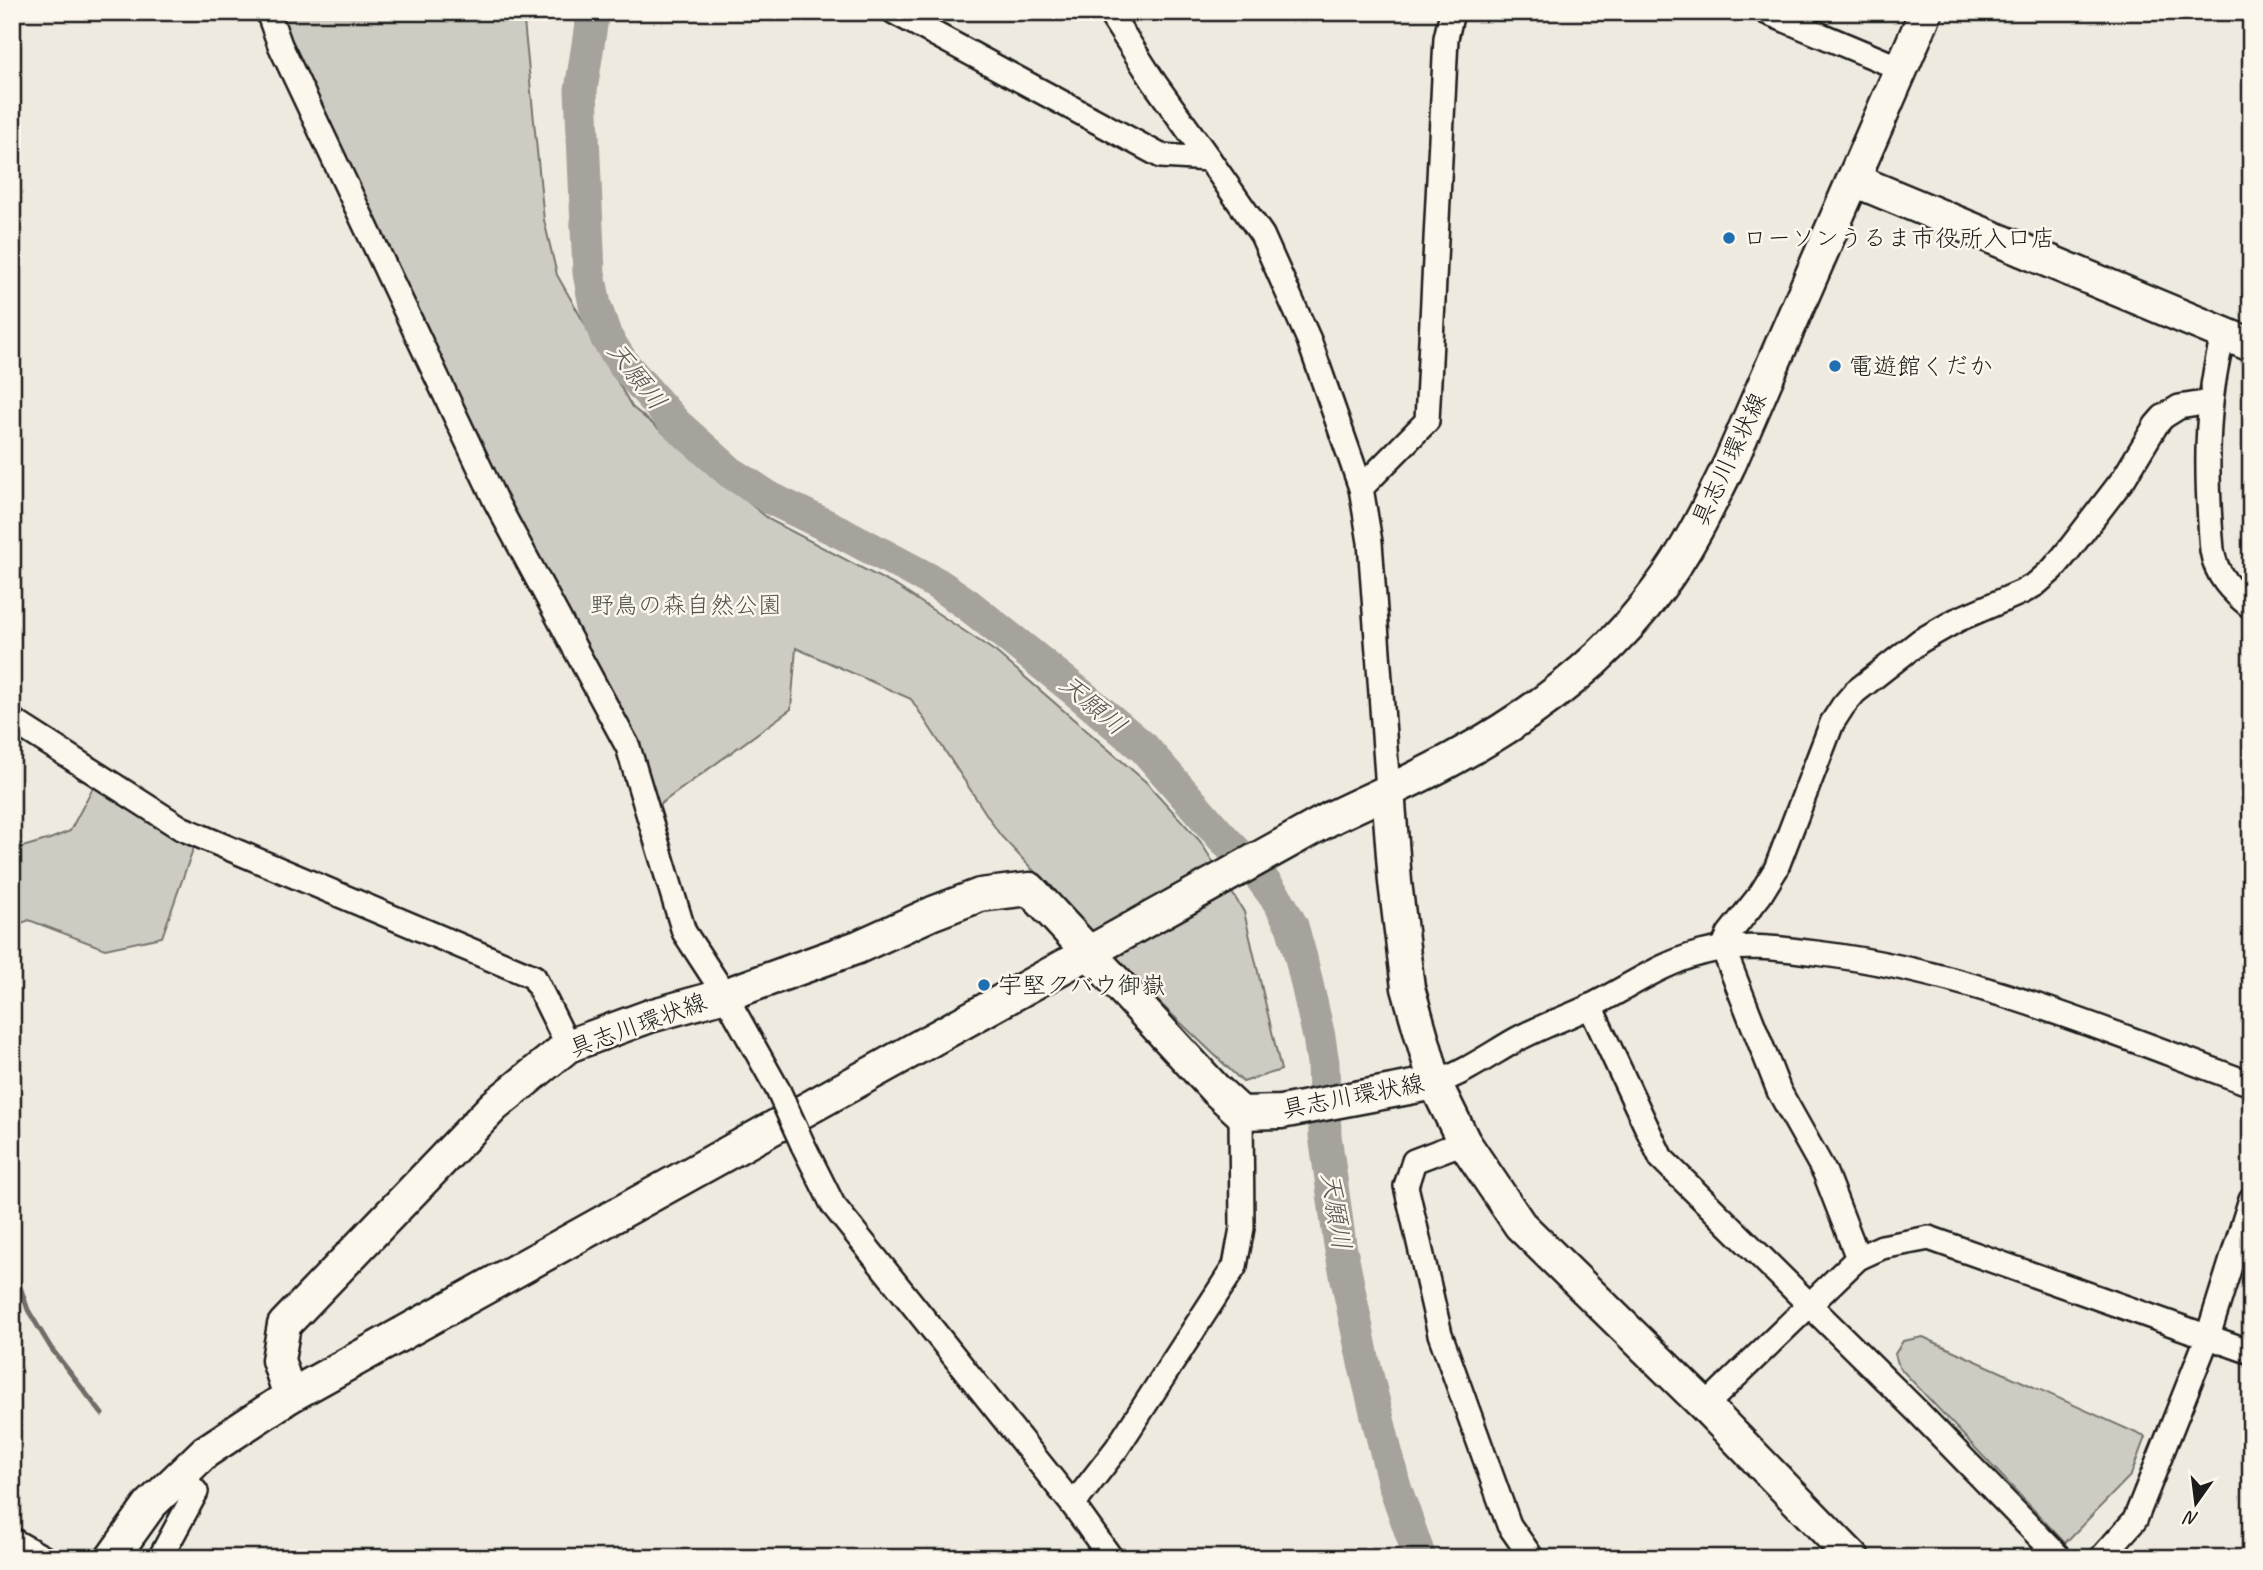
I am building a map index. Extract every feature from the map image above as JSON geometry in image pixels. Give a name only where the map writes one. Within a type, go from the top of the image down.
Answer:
[{"type":"main road","name":"具志川環状線","points":[[113,1558],[150,1505],[205,1452],[290,1396],[1331,818],[1456,757],[1566,686],[1614,640],[1659,589],[1697,529],[1730,463],[1926,12]]},
{"type":"main road","points":[[1854,180],[2237,339]]},
{"type":"main road","name":"具志川環状線","points":[[290,1396],[278,1360],[284,1325],[494,1106],[568,1046],[650,1016],[725,995],[858,947],[980,895],[1030,889],[1215,1089],[1241,1113],[1281,1112],[1435,1083],[1408,988],[1395,882],[1388,790]]},
{"type":"main road","points":[[1435,1083],[1464,1142],[1520,1225],[1705,1406],[1853,1558]]},
{"type":"street","points":[[268,12],[280,45],[496,502],[628,747],[684,932],[725,995],[778,1090],[833,1205],[1073,1505],[1111,1558]]},
{"type":"street","points":[[894,12],[1161,156],[1209,159]]},
{"type":"street","points":[[1109,12],[1156,85],[1262,234],[1309,340],[1362,488],[1370,542],[1388,790]]},
{"type":"street","points":[[1362,488],[1427,421],[1446,38],[1452,12]]},
{"type":"street","points":[[1766,12],[1902,69]]},
{"type":"street","points":[[2237,339],[2210,402],[2207,450],[2213,561],[2221,578],[2251,607]]},
{"type":"street","points":[[1858,1258],[1825,1173],[1779,1091],[1723,948],[1729,934],[1760,895],[1776,869],[1832,723],[1855,692],[1920,641],[1940,629],[2036,584],[2068,551],[2124,478],[2163,417],[2179,407],[2210,402]]},
{"type":"street","points":[[12,720],[181,828],[534,977],[568,1046]]},
{"type":"street","points":[[1435,1083],[1456,1076],[1532,1031],[1590,1006],[1681,960],[1723,948],[1790,950],[1868,959],[1959,980],[2251,1084]]},
{"type":"street","points":[[1590,1006],[1661,1158],[1917,1411],[2060,1558]]},
{"type":"street","points":[[1073,1505],[1117,1448],[1235,1266],[1242,1228],[1241,1113]]},
{"type":"street","points":[[1464,1142],[1414,1161],[1406,1186],[1440,1334],[1509,1525],[1532,1558]]},
{"type":"street","points":[[2101,1558],[2135,1520],[2208,1336],[2251,1199]]},
{"type":"street","points":[[1705,1406],[1858,1258],[1882,1247],[1929,1238],[2251,1352]]},
{"type":"street","points":[[160,1558],[196,1492],[181,1475]]},
{"type":"street","points":[[12,1539],[44,1558]]},
{"type":"green space","name":"野鳥の森自然公園","points":[[268,12],[523,12],[544,220],[557,275],[632,407],[770,520],[898,587],[996,652],[1146,782],[1200,841],[1244,912],[1281,1070],[1243,1082],[1142,986],[1000,835],[911,699],[796,648],[791,709],[648,813]]},
{"type":"green space","points":[[99,776],[198,835],[162,937],[105,949],[29,920],[12,927],[12,850],[70,831]]},
{"type":"green space","points":[[1923,1337],[2145,1437],[2131,1475],[2065,1543],[1899,1367],[1895,1354],[1903,1341]]},
{"type":"waterway","name":"天願川","points":[[593,12],[581,90],[589,273],[595,305],[606,337],[624,365],[675,423],[730,472],[770,498],[936,583],[967,604],[1075,690],[1144,748],[1259,875],[1279,902],[1292,926],[1323,1063],[1325,1135],[1340,1245],[1364,1363],[1394,1484],[1420,1558]]},
{"type":"waterway","points":[[12,1263],[28,1310],[51,1348],[102,1414]]},
{"type":"place","name":"ローソンうるま市役所入口店","points":[[1729,238]]},
{"type":"place","name":"電遊館くだか","points":[[1835,366]]},
{"type":"place","name":"宇堅クバウ御嶽","points":[[984,985]]}]
